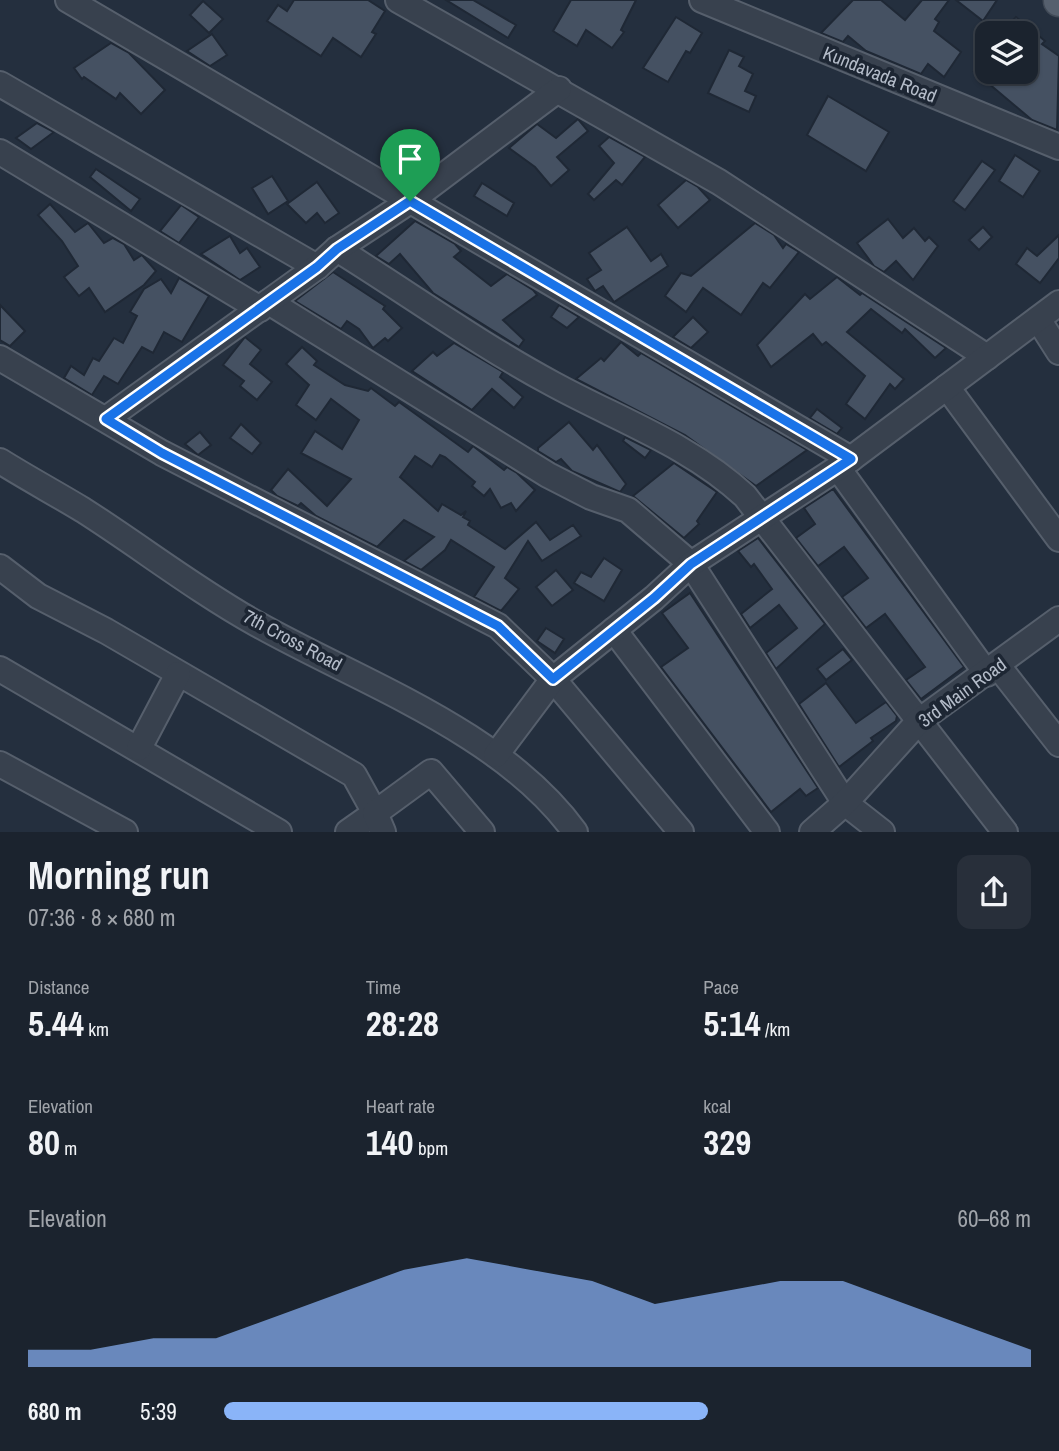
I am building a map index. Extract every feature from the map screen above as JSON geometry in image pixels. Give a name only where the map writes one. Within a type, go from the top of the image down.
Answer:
[{"type":"street","points":[[68,0],[410,201],[844,463],[993,670],[1059,744]]},
{"type":"street","points":[[397,0],[559,89],[719,182],[986,357]]},
{"type":"street","name":"Kundavada Road","points":[[702,0],[1059,147]]},
{"type":"street","points":[[0,84],[317,267]]},
{"type":"street","points":[[106,419],[317,267],[337,249],[410,201],[559,89]]},
{"type":"street","points":[[0,152],[264,305],[548,475],[590,497],[628,510],[691,564],[845,803],[882,831]]},
{"type":"street","points":[[337,249],[551,383],[694,456],[720,473],[745,496],[1005,831]]},
{"type":"street","points":[[496,755],[553,679],[691,564],[844,463],[1059,303]]},
{"type":"street","points":[[1038,319],[1059,352]]},
{"type":"street","points":[[0,358],[162,453],[498,626],[553,679],[681,831]]},
{"type":"street","points":[[947,387],[1059,539]]},
{"type":"street","name":"7th Cross Road","points":[[0,461],[83,510],[256,623],[364,677],[496,755],[520,773],[575,831]]},
{"type":"street","points":[[0,567],[38,596],[106,631],[354,775],[379,822]]},
{"type":"street","name":"3rd Main Road","points":[[812,831],[845,803],[919,722],[1059,619]]},
{"type":"street","points":[[614,630],[768,831]]},
{"type":"street","points":[[0,669],[279,831]]},
{"type":"street","points":[[139,748],[178,674]]},
{"type":"street","points":[[0,764],[125,831]]},
{"type":"street","points":[[348,831],[379,822],[431,772],[482,831]]},
{"type":"building","points":[[294,0],[368,0],[385,11],[372,32],[376,34],[361,57],[333,38],[321,56],[267,21],[278,5],[287,11]]},
{"type":"building","points":[[446,0],[473,0],[516,25],[508,38]]},
{"type":"building","points":[[571,0],[636,0],[621,30],[624,32],[612,48],[586,30],[577,46],[553,31]]},
{"type":"building","points":[[853,0],[881,0],[905,20],[922,0],[949,0],[935,19],[939,22],[934,31],[961,52],[944,77],[928,64],[921,74],[866,51],[848,36],[843,42],[821,33]]},
{"type":"building","points":[[956,0],[997,0],[983,21]]},
{"type":"building","points":[[203,1],[223,19],[209,33],[190,15]]},
{"type":"building","points":[[676,17],[702,33],[690,53],[686,51],[668,82],[643,68]]},
{"type":"building","points":[[212,34],[227,55],[210,66],[187,51]]},
{"type":"building","points":[[1038,35],[1045,41],[1042,44],[1059,56],[1057,130],[1032,120],[989,84],[1038,84]]},
{"type":"building","points":[[111,43],[129,53],[165,90],[141,114],[120,93],[116,99],[84,77],[82,79],[74,68]]},
{"type":"building","points":[[729,50],[744,57],[739,66],[753,74],[745,91],[756,96],[749,112],[708,93]]},
{"type":"building","points":[[828,96],[889,132],[866,171],[807,135]]},
{"type":"building","points":[[578,119],[588,131],[557,157],[569,170],[551,186],[535,167],[509,148],[537,124],[556,138]]},
{"type":"building","points":[[37,123],[54,132],[31,149],[16,138]]},
{"type":"building","points":[[609,137],[645,157],[622,185],[616,180],[594,200],[588,194],[614,163],[599,146]]},
{"type":"building","points":[[1015,155],[1040,171],[1023,197],[999,181]]},
{"type":"building","points":[[982,161],[995,170],[965,210],[953,201]]},
{"type":"building","points":[[96,169],[140,199],[131,211],[90,177]]},
{"type":"building","points":[[272,176],[288,201],[268,214],[252,188]]},
{"type":"building","points":[[686,180],[698,187],[710,200],[678,228],[658,205]]},
{"type":"building","points":[[317,182],[339,213],[325,223],[317,213],[306,223],[287,204]]},
{"type":"building","points":[[482,183],[514,203],[507,216],[474,196]]},
{"type":"building","points":[[50,204],[75,232],[88,223],[104,243],[113,238],[124,244],[134,260],[142,255],[156,271],[144,285],[105,312],[89,288],[79,296],[64,277],[78,266],[62,241],[38,215]]},
{"type":"building","points":[[181,205],[199,217],[179,243],[160,231]]},
{"type":"building","points":[[888,219],[903,238],[914,228],[925,241],[929,237],[938,246],[913,280],[896,261],[884,272],[874,266],[857,243]]},
{"type":"building","points":[[415,221],[455,244],[461,251],[454,257],[491,286],[507,274],[533,290],[537,295],[503,320],[524,340],[519,347],[433,293],[400,254],[389,264],[376,256]]},
{"type":"building","points":[[755,223],[774,235],[783,248],[786,244],[799,252],[770,288],[763,283],[741,315],[703,288],[686,312],[665,296],[681,273],[691,276]]},
{"type":"building","points":[[627,227],[651,261],[661,254],[668,266],[614,302],[603,286],[595,291],[587,279],[601,270],[589,253]]},
{"type":"building","points":[[983,227],[992,237],[979,250],[969,240]]},
{"type":"building","points":[[1059,235],[1059,258],[1040,283],[1016,264],[1027,248],[1037,256]]},
{"type":"building","points":[[230,236],[240,253],[247,248],[260,267],[240,280],[201,254]]},
{"type":"building","points":[[333,272],[385,306],[383,309],[402,328],[388,341],[385,338],[373,348],[359,329],[347,321],[341,329],[295,301]]},
{"type":"building","points":[[837,277],[860,295],[862,293],[946,348],[935,358],[905,329],[902,333],[871,309],[847,332],[904,379],[895,389],[890,384],[865,419],[846,404],[865,376],[826,342],[822,345],[813,334],[771,367],[757,345],[805,294],[810,299]]},
{"type":"building","points":[[179,278],[209,296],[182,342],[164,332],[153,353],[142,347],[118,384],[104,376],[92,395],[64,378],[71,366],[84,375],[93,358],[99,361],[114,338],[123,343],[137,316],[130,312],[144,289],[161,279],[171,293]]},
{"type":"building","points":[[0,305],[25,331],[10,346],[0,340]]},
{"type":"building","points":[[559,305],[579,317],[567,328],[551,317]]},
{"type":"building","points":[[693,317],[708,332],[691,348],[673,337]]},
{"type":"building","points":[[245,337],[261,350],[250,364],[272,382],[257,400],[240,386],[244,381],[223,365]]},
{"type":"building","points":[[621,342],[638,356],[641,353],[807,450],[756,486],[685,435],[576,379],[601,358],[604,361]]},
{"type":"building","points":[[454,343],[503,372],[500,377],[523,397],[514,408],[492,389],[472,410],[412,371],[433,352],[437,356]]},
{"type":"building","points":[[302,347],[317,361],[314,365],[345,385],[368,391],[371,388],[395,406],[399,402],[468,452],[473,446],[504,470],[507,467],[517,473],[535,490],[516,511],[511,503],[501,508],[490,489],[484,496],[472,486],[475,482],[445,457],[440,455],[432,467],[415,456],[400,477],[438,511],[442,504],[461,515],[466,511],[463,517],[470,521],[468,525],[505,549],[536,522],[550,540],[573,525],[581,536],[542,561],[528,541],[505,578],[519,589],[501,611],[474,597],[494,567],[451,540],[445,550],[421,570],[404,561],[434,537],[404,520],[377,547],[316,516],[301,503],[298,506],[277,496],[271,490],[288,469],[327,506],[351,479],[301,453],[315,431],[342,449],[359,420],[331,399],[316,420],[296,405],[309,385],[286,364]]},
{"type":"building","points":[[817,409],[842,428],[837,434],[810,418]]},
{"type":"building","points":[[569,422],[593,450],[597,445],[626,484],[620,492],[572,471],[561,459],[556,462],[538,451],[538,448]]},
{"type":"building","points":[[241,424],[261,443],[252,454],[230,438]]},
{"type":"building","points":[[200,432],[211,445],[198,455],[185,444]]},
{"type":"building","points":[[625,437],[651,450],[645,458],[623,441]]},
{"type":"building","points":[[674,463],[717,492],[697,521],[699,524],[684,538],[633,496]]},
{"type":"building","points":[[833,489],[964,667],[921,699],[906,680],[925,667],[885,614],[866,628],[842,597],[868,578],[844,547],[818,566],[796,538],[815,524],[804,508]]},
{"type":"building","points":[[758,538],[825,624],[776,669],[766,653],[797,628],[779,605],[750,628],[741,614],[772,589],[754,564],[751,567],[738,551]]},
{"type":"building","points":[[604,558],[622,570],[604,601],[574,583],[581,572],[591,577]]},
{"type":"building","points":[[556,570],[573,590],[552,606],[536,587]]},
{"type":"building","points":[[690,593],[818,788],[806,796],[800,789],[771,812],[661,667],[688,648],[662,613]]},
{"type":"building","points":[[546,628],[564,639],[555,653],[537,641]]},
{"type":"building","points":[[843,649],[852,660],[826,680],[817,669]]},
{"type":"building","points":[[826,683],[856,723],[886,702],[897,716],[896,721],[871,738],[873,741],[839,767],[799,704]]},
{"type":"route","points":[[410,201],[851,459],[691,564],[654,598],[553,679],[498,626],[162,453],[106,419],[317,267],[337,249],[410,201]]}]
